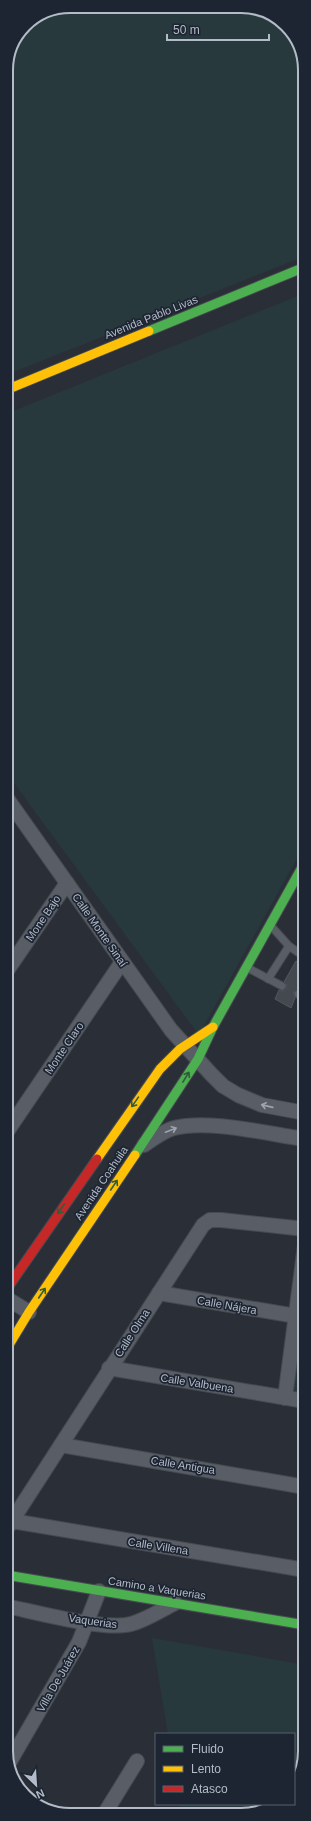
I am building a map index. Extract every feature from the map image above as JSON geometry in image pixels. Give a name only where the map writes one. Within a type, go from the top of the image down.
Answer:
[{"type":"street","name":"Avenida Pablo Livas","points":[[13,387],[298,270]]},
{"type":"street","name":"Calle Monte Sinaí","points":[[13,814],[67,883],[171,1030],[223,1086],[238,1095],[262,1105],[298,1112]]},
{"type":"street","name":"Avenida Coahuila","points":[[13,1338],[137,1150],[177,1093],[198,1059],[213,1027],[246,966],[298,875]]},
{"type":"street","name":"Mone Bajo","points":[[13,962],[67,883]]},
{"type":"street","name":"Monte Claro","points":[[13,1123],[122,962]]},
{"type":"street","name":"Avenida Coahuila","points":[[13,1280],[153,1077],[168,1058],[184,1045],[213,1027]]},
{"type":"street","points":[[137,1150],[156,1137],[172,1129],[192,1125],[215,1126],[298,1138]]},
{"type":"street","name":"Calle Olma","points":[[13,1520],[109,1368],[159,1293],[196,1232],[202,1225],[210,1220],[221,1220],[298,1228]]},
{"type":"street","name":"Calle Nájera","points":[[159,1293],[296,1316]]},
{"type":"street","points":[[285,1398],[298,1300]]},
{"type":"street","points":[[13,1302],[29,1312]]},
{"type":"street","name":"Calle Valbuena","points":[[109,1368],[298,1400]]},
{"type":"street","name":"Calle Antigua","points":[[61,1445],[298,1486]]},
{"type":"street","name":"Calle Villena","points":[[13,1527],[298,1569]]},
{"type":"street","name":"Camino a Vaquerias","points":[[13,1575],[298,1624]]},
{"type":"street","name":"Villa De Juárez","points":[[13,1756],[79,1642],[99,1591]]},
{"type":"street","name":"Vaquerias","points":[[13,1607],[88,1622],[119,1626],[131,1624],[176,1603]]},
{"type":"street","points":[[108,1808],[137,1761]]},
{"type":"lane","points":[[270,925],[289,946],[298,952]]},
{"type":"lane","points":[[268,979],[289,946]]},
{"type":"lane","points":[[246,966],[282,986]]},
{"type":"shaded area","points":[[70,13],[248,13],[266,19],[279,27],[286,35],[295,52],[298,66],[298,259],[13,372],[13,70],[17,48],[23,38],[38,23],[48,17]]},
{"type":"shaded area","points":[[298,296],[298,857],[199,1035],[13,782],[13,411]]},
{"type":"shaded area","points":[[298,1361],[298,1396],[292,1395]]},
{"type":"shaded area","points":[[152,1638],[298,1664],[298,1751],[295,1769],[295,1733],[168,1733]]},
{"type":"shaded area","points":[[180,1805],[259,1805],[245,1808],[180,1808]]},
{"type":"building","points":[[296,961],[298,962],[298,990],[293,992],[295,998],[291,1008],[275,999],[279,990],[283,991],[286,989],[287,985],[284,982]]},
{"type":"traffic: fast","points":[[149,331],[298,270]]},
{"type":"traffic: fast","points":[[135,1155],[198,1059],[213,1027],[298,875]]},
{"type":"traffic: fast","points":[[13,1576],[298,1624]]},
{"type":"traffic: slow","points":[[13,387],[149,331]]},
{"type":"traffic: slow","points":[[97,1159],[160,1069],[180,1049],[213,1027]]},
{"type":"traffic: slow","points":[[13,1338],[29,1312],[135,1155]]},
{"type":"traffic: jam","points":[[13,1280],[97,1159]]}]
